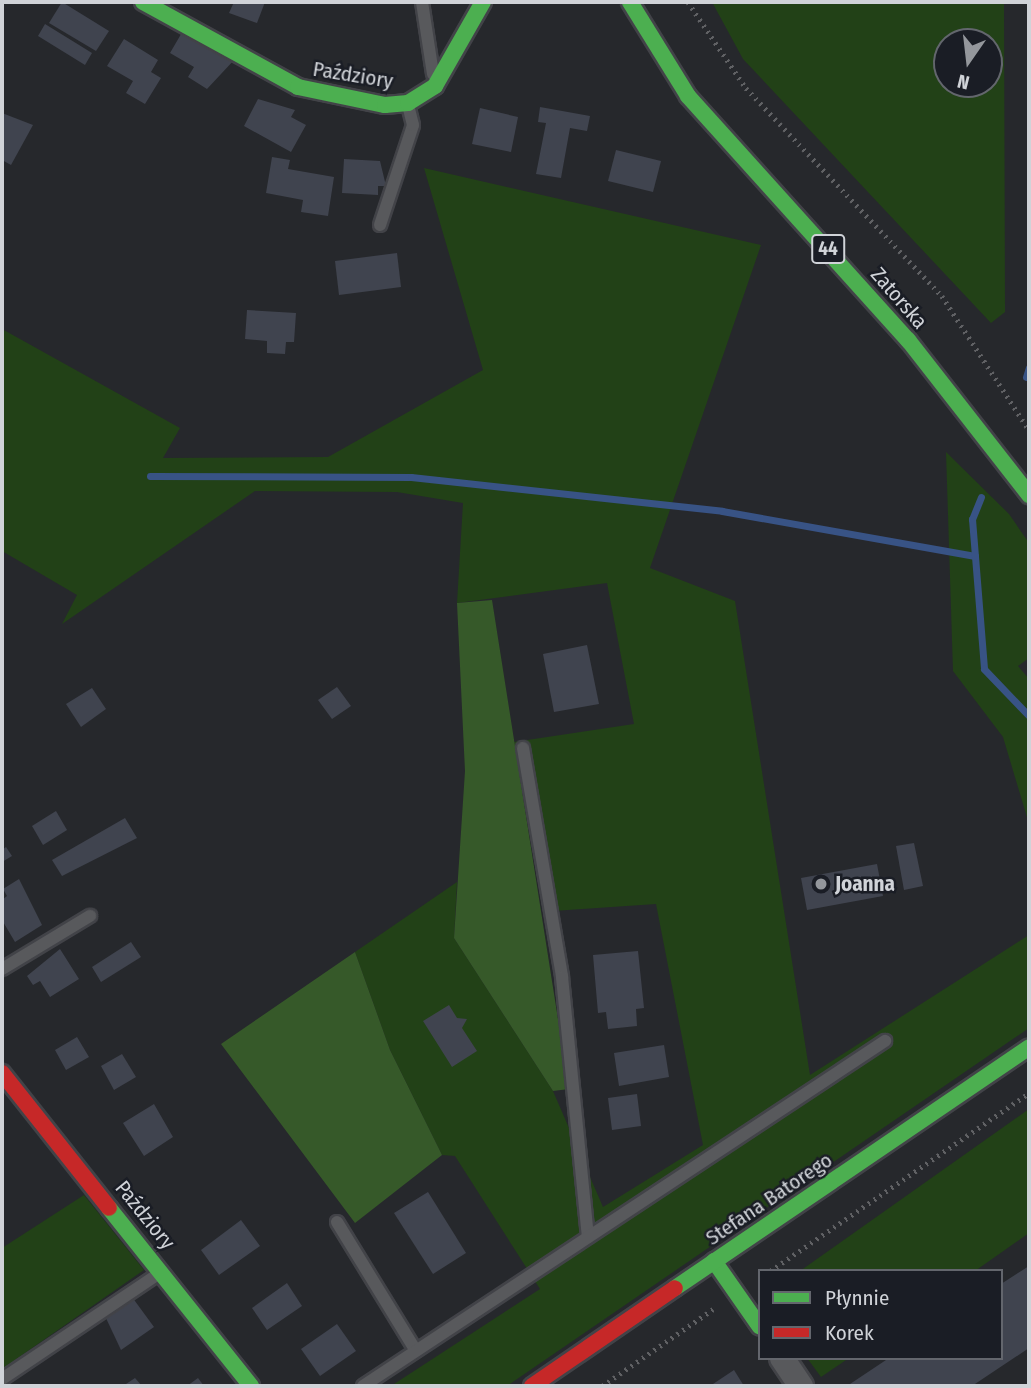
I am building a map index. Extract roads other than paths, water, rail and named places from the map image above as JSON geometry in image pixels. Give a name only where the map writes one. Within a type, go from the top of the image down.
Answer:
[{"type":"street","name":"Paździory","points":[[143,2],[298,87],[386,105],[408,103],[435,86],[483,2]]},
{"type":"street","name":"Zatorska","points":[[630,2],[688,96],[908,340],[1029,495]]},
{"type":"street","name":"Stefana Batorego","points":[[532,1386],[1029,1046]]},
{"type":"street","name":"Paździory","points":[[2,1073],[163,1270],[251,1386]]},
{"type":"street","points":[[714,1261],[758,1324]]},
{"type":"street","points":[[783,1360],[801,1386]]},
{"type":"lane","points":[[422,2],[435,86]]},
{"type":"lane","points":[[380,225],[413,125],[408,103]]},
{"type":"lane","points":[[523,748],[562,977],[588,1237]]},
{"type":"lane","points":[[2,969],[90,916]]},
{"type":"lane","points":[[363,1386],[885,1041]]},
{"type":"lane","points":[[337,1222],[416,1351]]},
{"type":"lane","points":[[2,1379],[163,1270]]},
{"type":"waterway","points":[[1026,377],[1029,367]]},
{"type":"waterway","points":[[150,476],[411,477],[722,511],[975,556]]},
{"type":"waterway","points":[[981,497],[972,519],[984,669],[1029,716]]},
{"type":"place","name":"Joanna","points":[[821,884]]}]
